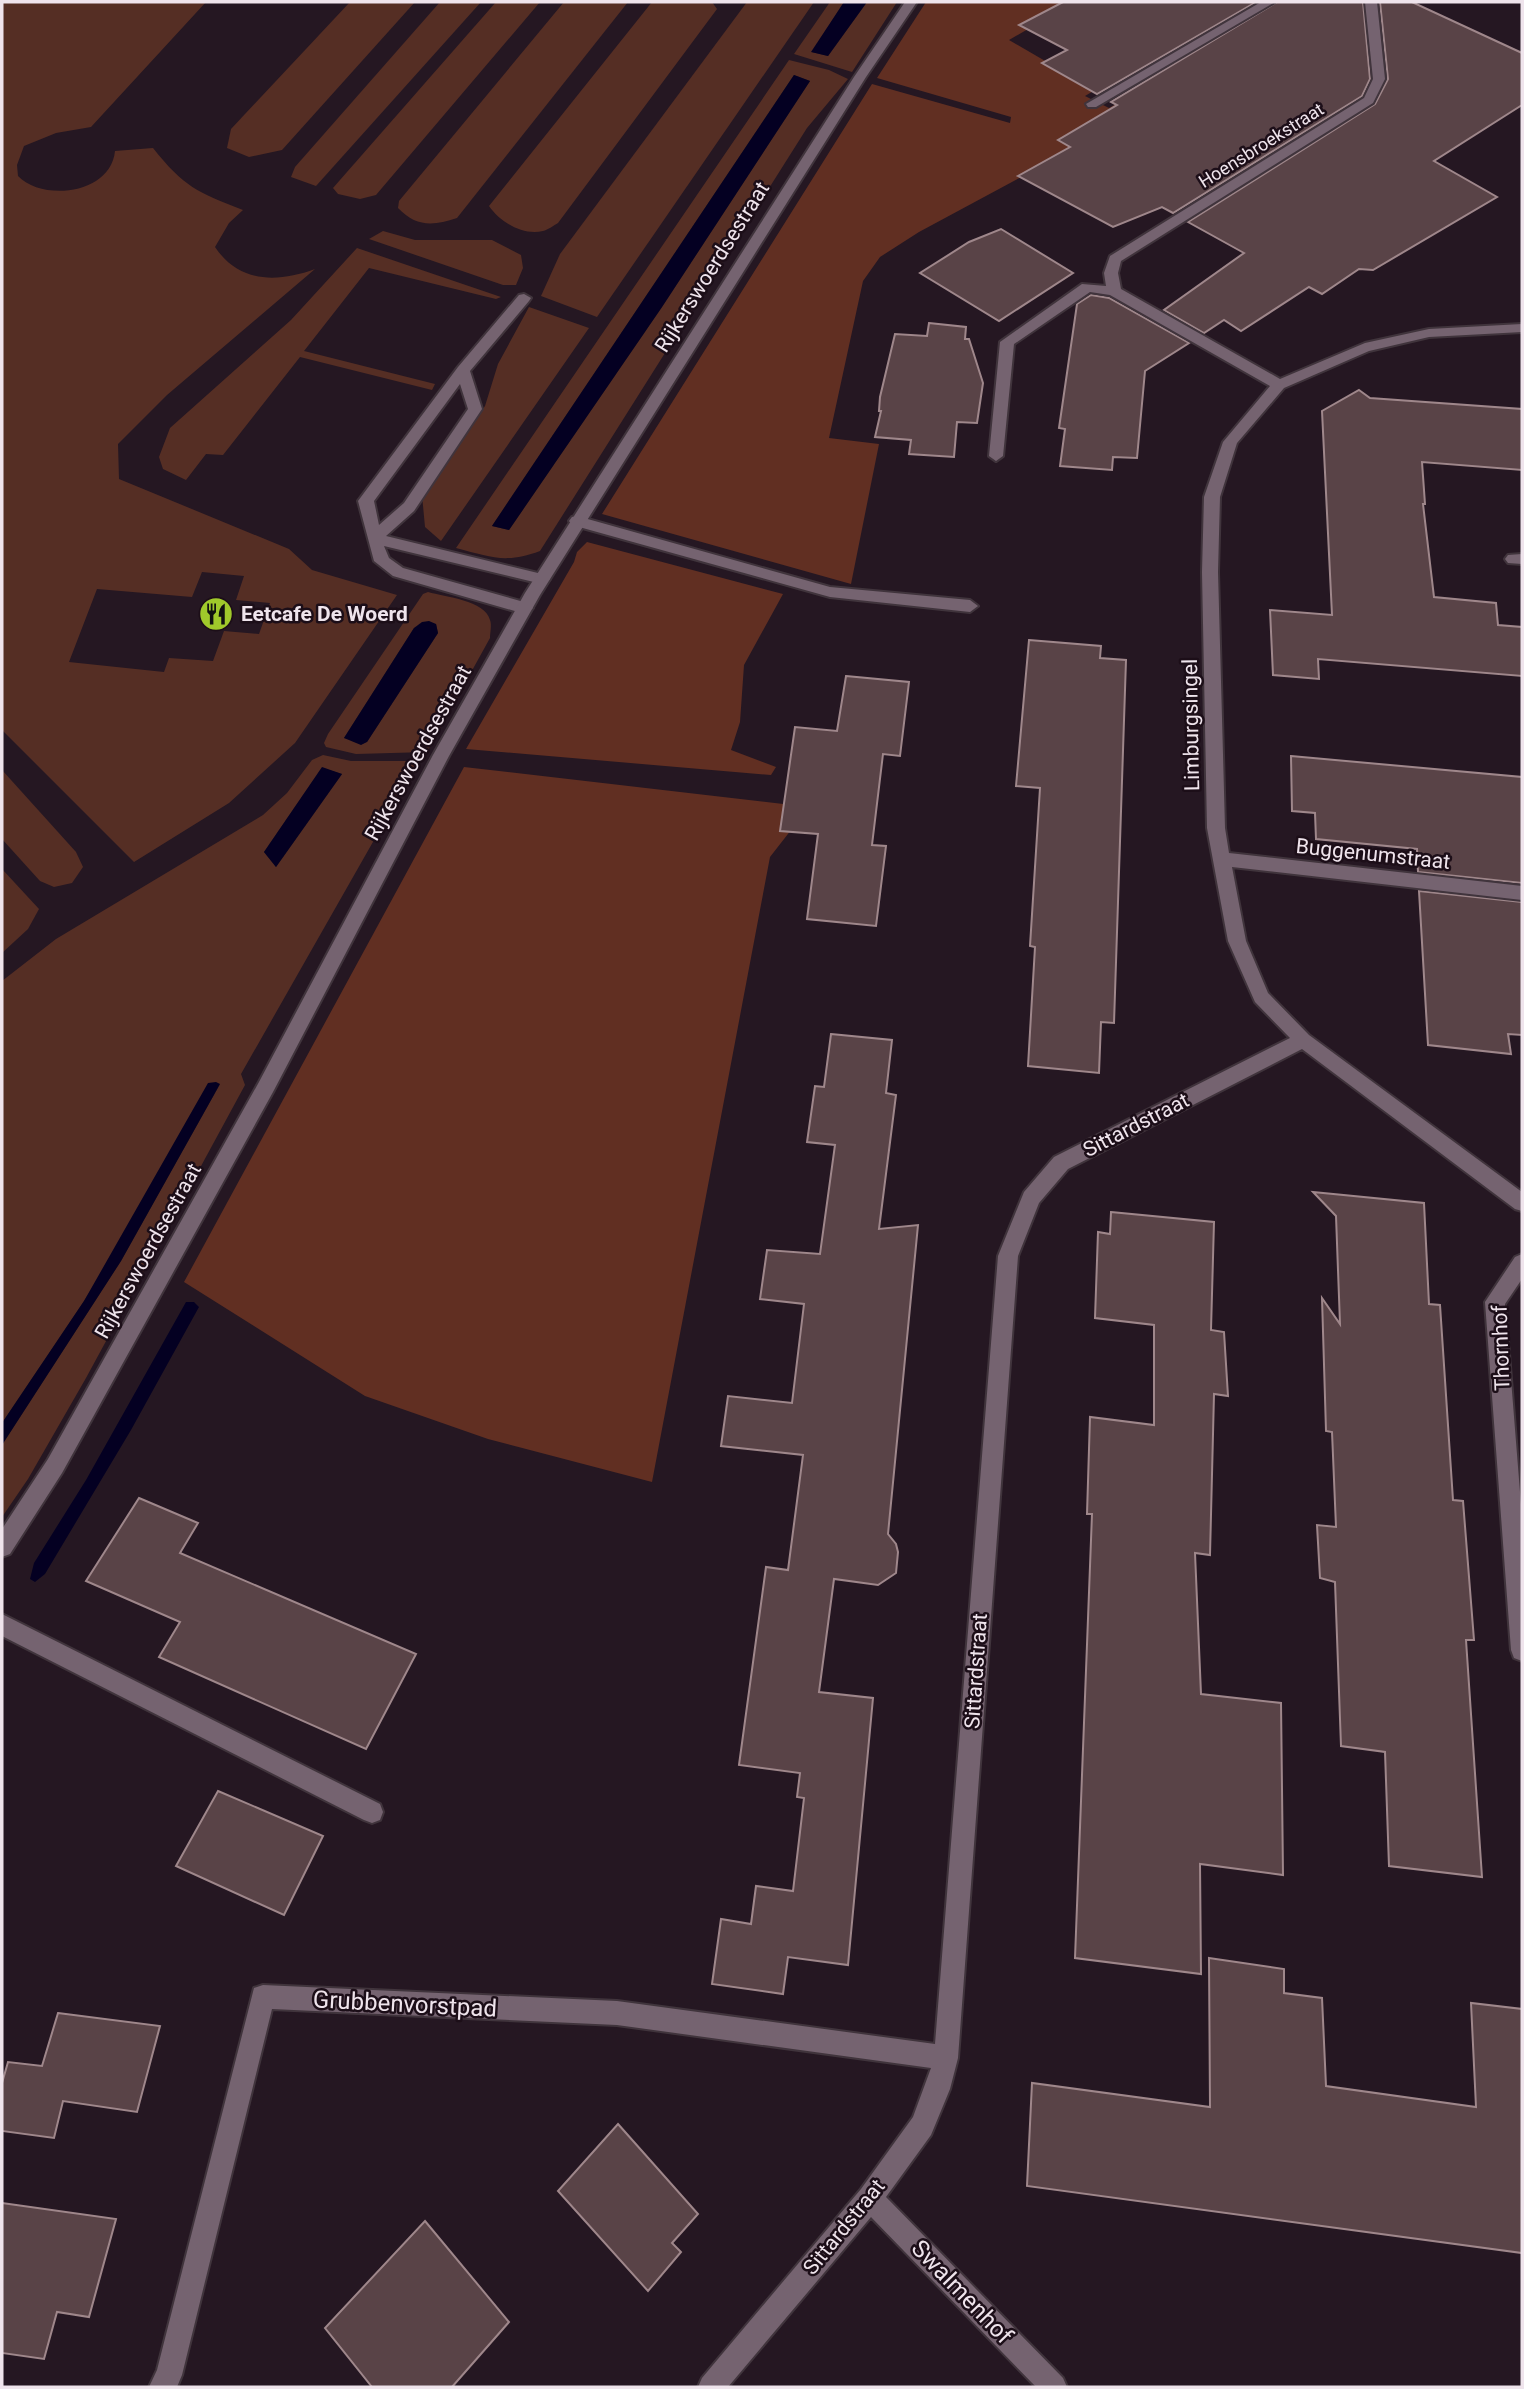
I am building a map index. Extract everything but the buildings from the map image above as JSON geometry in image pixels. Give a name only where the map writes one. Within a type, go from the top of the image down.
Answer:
[{"type":"street","name":"Rijkerswoerdsestraat","points":[[2,1547],[69,1441],[266,1087],[440,755],[524,608],[860,77],[911,2]]},
{"type":"street","points":[[1092,104],[1269,2]]},
{"type":"street","name":"Hoensbroekstraat","points":[[1114,291],[1111,273],[1115,258],[1369,100],[1379,79],[1371,2]]},
{"type":"street","points":[[996,456],[1007,342],[1087,287],[1114,291],[1279,385]]},
{"type":"street","points":[[524,298],[464,370],[366,501],[382,561],[398,572],[524,608]]},
{"type":"street","name":"Limburgsingel","points":[[1522,328],[1429,333],[1378,344],[1279,385],[1230,442],[1212,497],[1210,585],[1216,828],[1237,941],[1261,997],[1303,1040],[1522,1203]]},
{"type":"street","points":[[374,538],[409,507],[475,409],[464,370]]},
{"type":"street","points":[[578,521],[830,592],[970,606]]},
{"type":"street","points":[[374,538],[542,579]]},
{"type":"street","name":"Buggenumstraat","points":[[1220,859],[1522,893]]},
{"type":"street","name":"Sittardstraat","points":[[711,2387],[870,2198],[922,2126],[938,2089],[946,2058],[1008,1256],[1031,1198],[1061,1163],[1303,1040]]},
{"type":"street","name":"Thornhof","points":[[1522,1263],[1495,1302],[1522,1650]]},
{"type":"street","points":[[2,1626],[372,1811]]},
{"type":"street","name":"Grubbenvorstpad","points":[[162,2387],[169,2375],[263,1997],[617,2013],[946,2058]]},
{"type":"street","name":"Swalmenhof","points":[[870,2198],[1054,2387]]},
{"type":"shaded area","points":[[2,2],[206,2],[91,127],[56,133],[24,146],[17,165],[18,176],[43,189],[74,189],[89,185],[102,177],[111,165],[115,151],[153,148],[174,172],[192,187],[243,210],[229,223],[215,247],[235,268],[260,277],[273,278],[315,269],[167,395],[118,444],[119,479],[289,549],[312,570],[397,595],[295,743],[229,803],[134,862],[2,730]],"holes":[[[202,572],[244,576],[236,600],[270,603],[259,634],[224,631],[213,661],[169,658],[164,672],[69,662],[97,589],[192,597]]]},
{"type":"shaded area","points":[[350,2],[415,2],[282,150],[249,157],[227,148],[231,129]]},
{"type":"shaded area","points":[[440,2],[481,2],[316,186],[291,177],[295,167]]},
{"type":"shaded area","points":[[496,2],[540,2],[376,195],[360,199],[338,194],[333,188]]},
{"type":"shaded area","points":[[564,2],[628,2],[457,218],[433,223],[411,219],[398,208],[399,201]]},
{"type":"shaded area","points":[[652,2],[712,2],[717,9],[558,223],[535,232],[520,230],[506,222],[489,206]]},
{"type":"shaded area","points":[[747,2],[814,2],[597,317],[541,296],[560,254]]},
{"type":"shaded area","points":[[830,2],[844,2],[812,52],[828,56],[867,2],[897,2],[852,72],[794,54]]},
{"type":"shaded area","points":[[926,2],[1075,2],[1009,40],[1095,90],[1085,96],[1109,108],[1134,94],[1155,105],[919,232],[880,257],[863,281],[829,438],[879,444],[851,584],[602,514],[872,84],[1010,123],[1011,117],[877,78]]},
{"type":"shaded area","points":[[789,60],[829,70],[848,79],[807,128],[540,551],[507,558],[456,548]],"holes":[[[794,75],[810,81],[662,307],[509,530],[492,526]]]},
{"type":"shaded area","points":[[383,231],[415,240],[492,240],[521,255],[523,268],[516,285],[503,285],[369,239]]},
{"type":"shaded area","points":[[357,248],[501,297],[496,299],[369,268],[304,351],[435,384],[432,390],[300,357],[223,455],[206,454],[186,480],[163,469],[159,457],[170,428],[291,320]]},
{"type":"shaded area","points":[[529,307],[589,328],[441,541],[425,527],[422,495],[485,406],[498,364]]},
{"type":"shaded area","points":[[587,542],[783,594],[744,665],[740,722],[731,750],[776,767],[771,775],[466,749],[574,562],[577,552]]},
{"type":"shaded area","points":[[428,592],[473,604],[487,613],[491,624],[490,638],[427,752],[356,754],[326,747],[324,743],[328,734],[423,594]],"holes":[[[436,624],[438,633],[367,742],[344,738],[414,628]]]},
{"type":"shaded area","points":[[323,755],[351,761],[419,761],[241,1074],[245,1085],[86,1378],[28,1479],[2,1517],[2,1445],[121,1261],[220,1084],[84,1301],[2,1423],[2,981],[56,939],[263,815],[287,793],[312,760]],"holes":[[[322,768],[342,774],[276,867],[264,852]]]},
{"type":"shaded area","points":[[464,767],[809,807],[770,857],[652,1482],[488,1439],[365,1396],[184,1282]]},
{"type":"shaded area","points":[[2,770],[76,852],[83,867],[72,883],[54,887],[40,881],[2,839]]},
{"type":"shaded area","points":[[2,869],[39,909],[28,929],[2,953]]},
{"type":"water","points":[[844,2],[867,2],[828,56],[811,52]]},
{"type":"water","points":[[794,75],[810,81],[662,307],[509,530],[492,526]]},
{"type":"water","points":[[429,621],[436,624],[438,633],[367,742],[361,745],[344,738],[414,628]]},
{"type":"water","points":[[322,767],[342,774],[276,867],[264,852]]},
{"type":"water","points":[[208,1083],[220,1084],[121,1261],[2,1445],[2,1423],[84,1301]]},
{"type":"water","points":[[186,1302],[194,1302],[199,1307],[131,1430],[45,1574],[35,1582],[30,1579],[34,1563],[86,1480]]},
{"type":"place","name":"Eetcafe De Woerd","points":[[216,614]]}]
